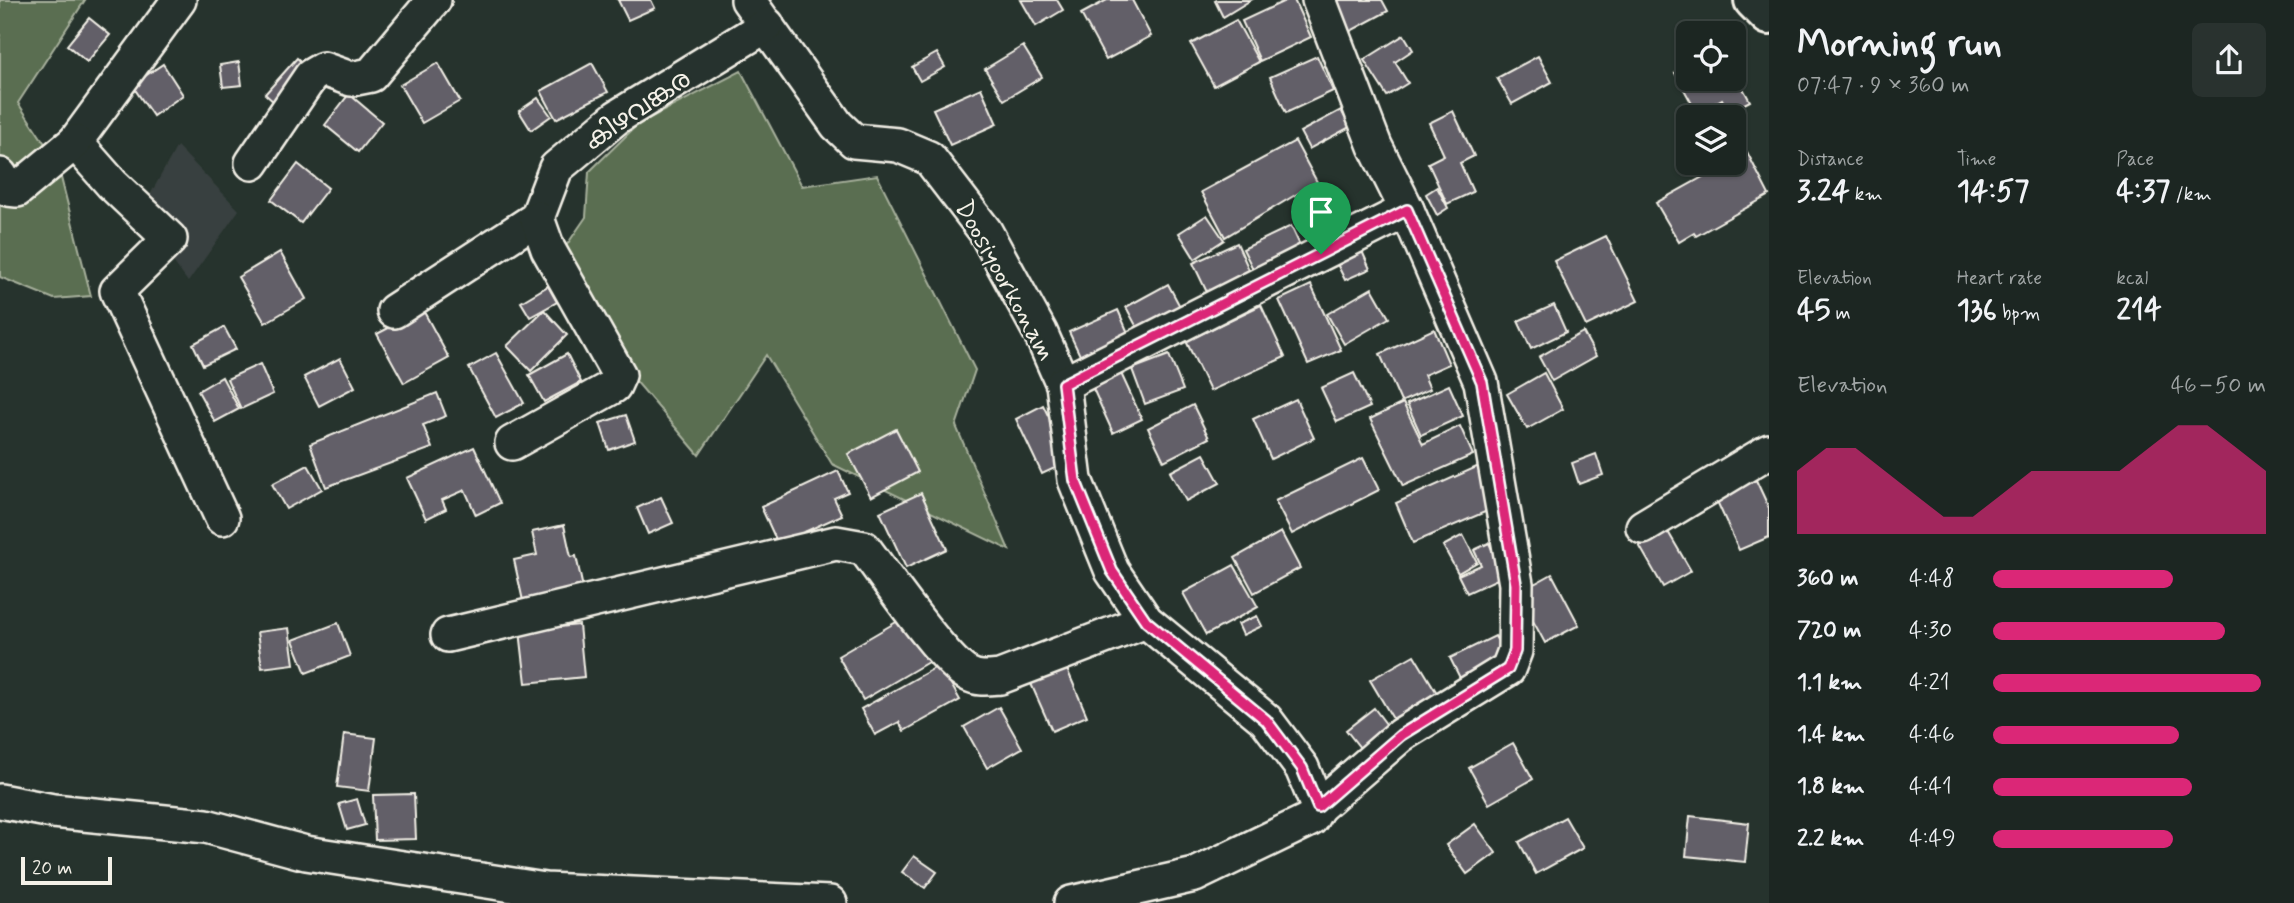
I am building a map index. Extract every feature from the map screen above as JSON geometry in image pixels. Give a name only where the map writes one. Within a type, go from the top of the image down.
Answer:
[{"type":"street","points":[[0,175],[8,190],[18,190],[75,142],[179,0]]},
{"type":"street","points":[[252,163],[311,76],[323,69],[351,79],[371,75],[434,0]]},
{"type":"street","points":[[1071,903],[1195,875],[1311,819],[1318,807],[1401,735],[1508,669],[1515,651],[1516,584],[1482,382],[1407,210],[1375,146],[1319,0]]},
{"type":"street","points":[[1754,0],[1769,15]]},
{"type":"street","name":"കിഴവങ്കര","points":[[537,218],[556,168],[617,117],[757,12]]},
{"type":"street","name":"Doosiyoorkonam","points":[[757,12],[837,125],[853,141],[898,145],[929,159],[985,231],[1040,332],[1063,384],[1075,480],[1112,571],[1146,621],[1266,720],[1302,768],[1318,807]]},
{"type":"street","points":[[75,142],[112,184],[170,239],[117,291],[222,518]]},
{"type":"street","points":[[1063,384],[1407,210]]},
{"type":"street","points":[[394,311],[537,218],[548,249],[619,375],[614,386],[512,443]]},
{"type":"street","points":[[1643,527],[1769,451]]},
{"type":"street","points":[[448,635],[836,543],[864,548],[947,656],[966,674],[983,679],[1000,677],[1146,621]]},
{"type":"street","points":[[0,802],[52,811],[206,826],[306,853],[545,897],[830,903]]},
{"type":"shaded area","points":[[177,146],[239,210],[188,282],[139,215]]},
{"type":"green space","points":[[0,0],[85,0],[18,103],[57,162],[91,296],[54,299],[0,277]]},
{"type":"green space","points":[[741,71],[802,186],[877,175],[975,370],[956,426],[1009,550],[832,464],[766,355],[699,455],[629,373],[564,249],[586,217],[589,172],[638,124]]},
{"type":"building","points":[[618,0],[651,0],[655,8],[628,20]]},
{"type":"building","points":[[1021,0],[1057,0],[1063,10],[1036,26]]},
{"type":"building","points":[[1107,0],[1132,0],[1151,36],[1106,60],[1081,14]]},
{"type":"building","points":[[1217,0],[1251,0],[1223,17],[1215,1]]},
{"type":"building","points":[[1287,0],[1294,0],[1311,37],[1260,61],[1242,21]]},
{"type":"building","points":[[1331,0],[1382,0],[1388,11],[1349,32]]},
{"type":"building","points":[[89,18],[110,35],[87,62],[67,45]]},
{"type":"building","points":[[1236,20],[1259,62],[1214,86],[1191,44]]},
{"type":"building","points":[[1404,35],[1413,50],[1395,62],[1408,83],[1387,96],[1364,60]]},
{"type":"building","points":[[1023,46],[1042,77],[1004,100],[985,69]]},
{"type":"building","points":[[937,53],[945,67],[920,81],[912,67]]},
{"type":"building","points":[[1317,56],[1333,91],[1286,113],[1270,77]]},
{"type":"building","points":[[1538,56],[1552,82],[1512,104],[1497,78]]},
{"type":"building","points":[[297,58],[328,85],[296,122],[265,94]]},
{"type":"building","points":[[239,62],[242,85],[223,87],[220,65]]},
{"type":"building","points":[[438,63],[460,101],[422,123],[400,85]]},
{"type":"building","points":[[592,63],[608,92],[556,119],[541,91]]},
{"type":"building","points":[[163,64],[183,95],[153,116],[132,85]]},
{"type":"building","points":[[981,88],[997,124],[950,145],[933,109]]},
{"type":"building","points":[[1685,91],[1744,91],[1750,101],[1742,105],[1725,105],[1722,99],[1711,105],[1693,105]]},
{"type":"building","points":[[349,94],[382,122],[358,152],[325,125]]},
{"type":"building","points":[[538,98],[551,116],[531,130],[519,111]]},
{"type":"building","points":[[1341,110],[1350,127],[1309,149],[1300,132]]},
{"type":"building","points":[[1453,111],[1474,156],[1460,163],[1473,192],[1447,204],[1428,163],[1444,155],[1429,123]]},
{"type":"building","points":[[1295,141],[1317,182],[1225,237],[1201,192]]},
{"type":"building","points":[[1746,153],[1769,195],[1696,236],[1694,233],[1679,242],[1656,203],[1706,175],[1746,175]]},
{"type":"building","points":[[298,164],[328,188],[301,223],[271,200]]},
{"type":"building","points":[[1437,187],[1448,208],[1437,215],[1426,194]]},
{"type":"building","points":[[1341,203],[1355,233],[1321,248],[1307,218]]},
{"type":"building","points":[[1207,215],[1224,240],[1195,259],[1179,233]]},
{"type":"building","points":[[1291,226],[1306,258],[1259,281],[1243,249]]},
{"type":"building","points":[[1606,236],[1638,301],[1586,326],[1554,261]]},
{"type":"building","points":[[1237,243],[1255,283],[1212,303],[1193,263]]},
{"type":"building","points":[[1362,251],[1370,269],[1345,280],[1336,262]]},
{"type":"building","points":[[280,252],[306,299],[265,323],[238,277]]},
{"type":"building","points":[[1168,284],[1183,312],[1141,335],[1126,307]]},
{"type":"building","points":[[1311,285],[1341,350],[1308,364],[1279,300]]},
{"type":"building","points":[[548,286],[557,302],[530,317],[521,302]]},
{"type":"building","points":[[1372,288],[1389,318],[1344,344],[1327,314]]},
{"type":"building","points":[[1261,305],[1285,357],[1210,391],[1186,341]]},
{"type":"building","points":[[1554,305],[1566,332],[1531,349],[1518,321]]},
{"type":"building","points":[[423,310],[449,358],[404,383],[377,334]]},
{"type":"building","points":[[544,310],[567,335],[531,371],[507,346]]},
{"type":"building","points":[[1118,310],[1132,342],[1084,364],[1069,332]]},
{"type":"building","points":[[224,327],[236,349],[203,365],[193,344]]},
{"type":"building","points":[[1434,329],[1449,364],[1424,375],[1430,389],[1401,402],[1380,354]]},
{"type":"building","points":[[1583,332],[1596,356],[1552,381],[1539,357]]},
{"type":"building","points":[[496,353],[524,403],[496,418],[469,368]]},
{"type":"building","points":[[567,354],[581,382],[544,402],[529,375]]},
{"type":"building","points":[[1169,355],[1183,390],[1145,404],[1132,369]]},
{"type":"building","points":[[340,358],[355,387],[319,406],[304,377]]},
{"type":"building","points":[[260,364],[273,394],[241,409],[227,379]]},
{"type":"building","points":[[1119,369],[1142,419],[1113,433],[1090,382]]},
{"type":"building","points":[[1354,373],[1370,407],[1337,422],[1321,388]]},
{"type":"building","points":[[1544,373],[1563,409],[1527,429],[1507,394]]},
{"type":"building","points":[[222,377],[239,409],[215,422],[198,391]]},
{"type":"building","points":[[1449,385],[1463,416],[1421,435],[1407,404]]},
{"type":"building","points":[[437,393],[446,416],[423,425],[432,448],[326,487],[310,444]]},
{"type":"building","points":[[1296,399],[1314,438],[1271,459],[1253,419]]},
{"type":"building","points":[[1403,403],[1423,444],[1460,426],[1473,455],[1403,486],[1370,419]]},
{"type":"building","points":[[1043,405],[1070,461],[1042,474],[1016,419]]},
{"type":"building","points":[[1193,405],[1209,438],[1164,461],[1148,428]]},
{"type":"building","points":[[626,415],[635,441],[609,450],[600,423]]},
{"type":"building","points":[[896,429],[918,472],[871,497],[848,454]]},
{"type":"building","points":[[474,447],[500,503],[476,515],[465,490],[442,500],[446,509],[426,519],[407,478]]},
{"type":"building","points":[[1204,454],[1220,483],[1186,501],[1170,472]]},
{"type":"building","points":[[1596,454],[1603,475],[1579,484],[1572,463]]},
{"type":"building","points":[[1363,458],[1379,490],[1292,534],[1275,501]]},
{"type":"building","points":[[308,465],[322,489],[286,509],[272,484]]},
{"type":"building","points":[[1481,465],[1499,506],[1413,543],[1396,503]]},
{"type":"building","points":[[838,471],[848,492],[834,498],[842,515],[778,544],[761,507]]},
{"type":"building","points":[[1756,480],[1769,508],[1769,537],[1739,550],[1716,499]]},
{"type":"building","points":[[921,493],[947,549],[906,568],[880,512]]},
{"type":"building","points":[[661,497],[673,523],[648,534],[637,508]]},
{"type":"building","points":[[564,525],[571,557],[576,556],[583,588],[523,601],[514,560],[537,555],[532,532]]},
{"type":"building","points":[[1667,530],[1691,571],[1663,587],[1639,545]]},
{"type":"building","points":[[1281,532],[1300,568],[1254,593],[1235,558]]},
{"type":"building","points":[[1463,535],[1477,562],[1458,573],[1443,546]]},
{"type":"building","points":[[1489,543],[1504,576],[1467,593],[1458,575],[1481,565],[1474,550]]},
{"type":"building","points":[[1234,565],[1258,607],[1206,635],[1183,593]]},
{"type":"building","points":[[1552,574],[1579,625],[1545,643],[1518,593]]},
{"type":"building","points":[[910,614],[935,658],[863,700],[838,656]]},
{"type":"building","points":[[1257,616],[1262,626],[1243,635],[1238,624]]},
{"type":"building","points":[[338,623],[350,656],[306,673],[293,640]]},
{"type":"building","points":[[579,625],[584,677],[526,683],[520,631]]},
{"type":"building","points":[[289,628],[294,664],[262,668],[257,632]]},
{"type":"building","points":[[1495,636],[1508,662],[1463,684],[1450,658]]},
{"type":"building","points":[[1414,655],[1440,698],[1396,724],[1370,680]]},
{"type":"building","points":[[1064,662],[1087,716],[1052,731],[1028,677]]},
{"type":"building","points":[[940,665],[960,700],[904,731],[899,722],[875,735],[861,709]]},
{"type":"building","points":[[999,707],[1022,748],[987,768],[964,727]]},
{"type":"building","points":[[1374,708],[1395,736],[1368,758],[1346,730]]},
{"type":"building","points":[[344,734],[376,738],[369,791],[337,787]]},
{"type":"building","points":[[1513,743],[1533,779],[1489,804],[1469,768]]},
{"type":"building","points":[[414,794],[416,839],[375,840],[373,795]]},
{"type":"building","points":[[357,799],[365,825],[347,830],[339,804]]},
{"type":"building","points":[[1690,816],[1749,823],[1745,862],[1686,856]]},
{"type":"building","points":[[1565,817],[1583,848],[1536,874],[1519,842]]},
{"type":"building","points":[[1475,824],[1496,853],[1467,874],[1446,845]]},
{"type":"building","points":[[914,856],[937,872],[925,888],[902,872]]},
{"type":"route","points":[[1407,210],[1482,382],[1516,584],[1515,651],[1508,669],[1401,735],[1318,807],[1302,768],[1266,720],[1146,621],[1112,571],[1075,480],[1063,384],[1321,254],[1407,210]]}]
